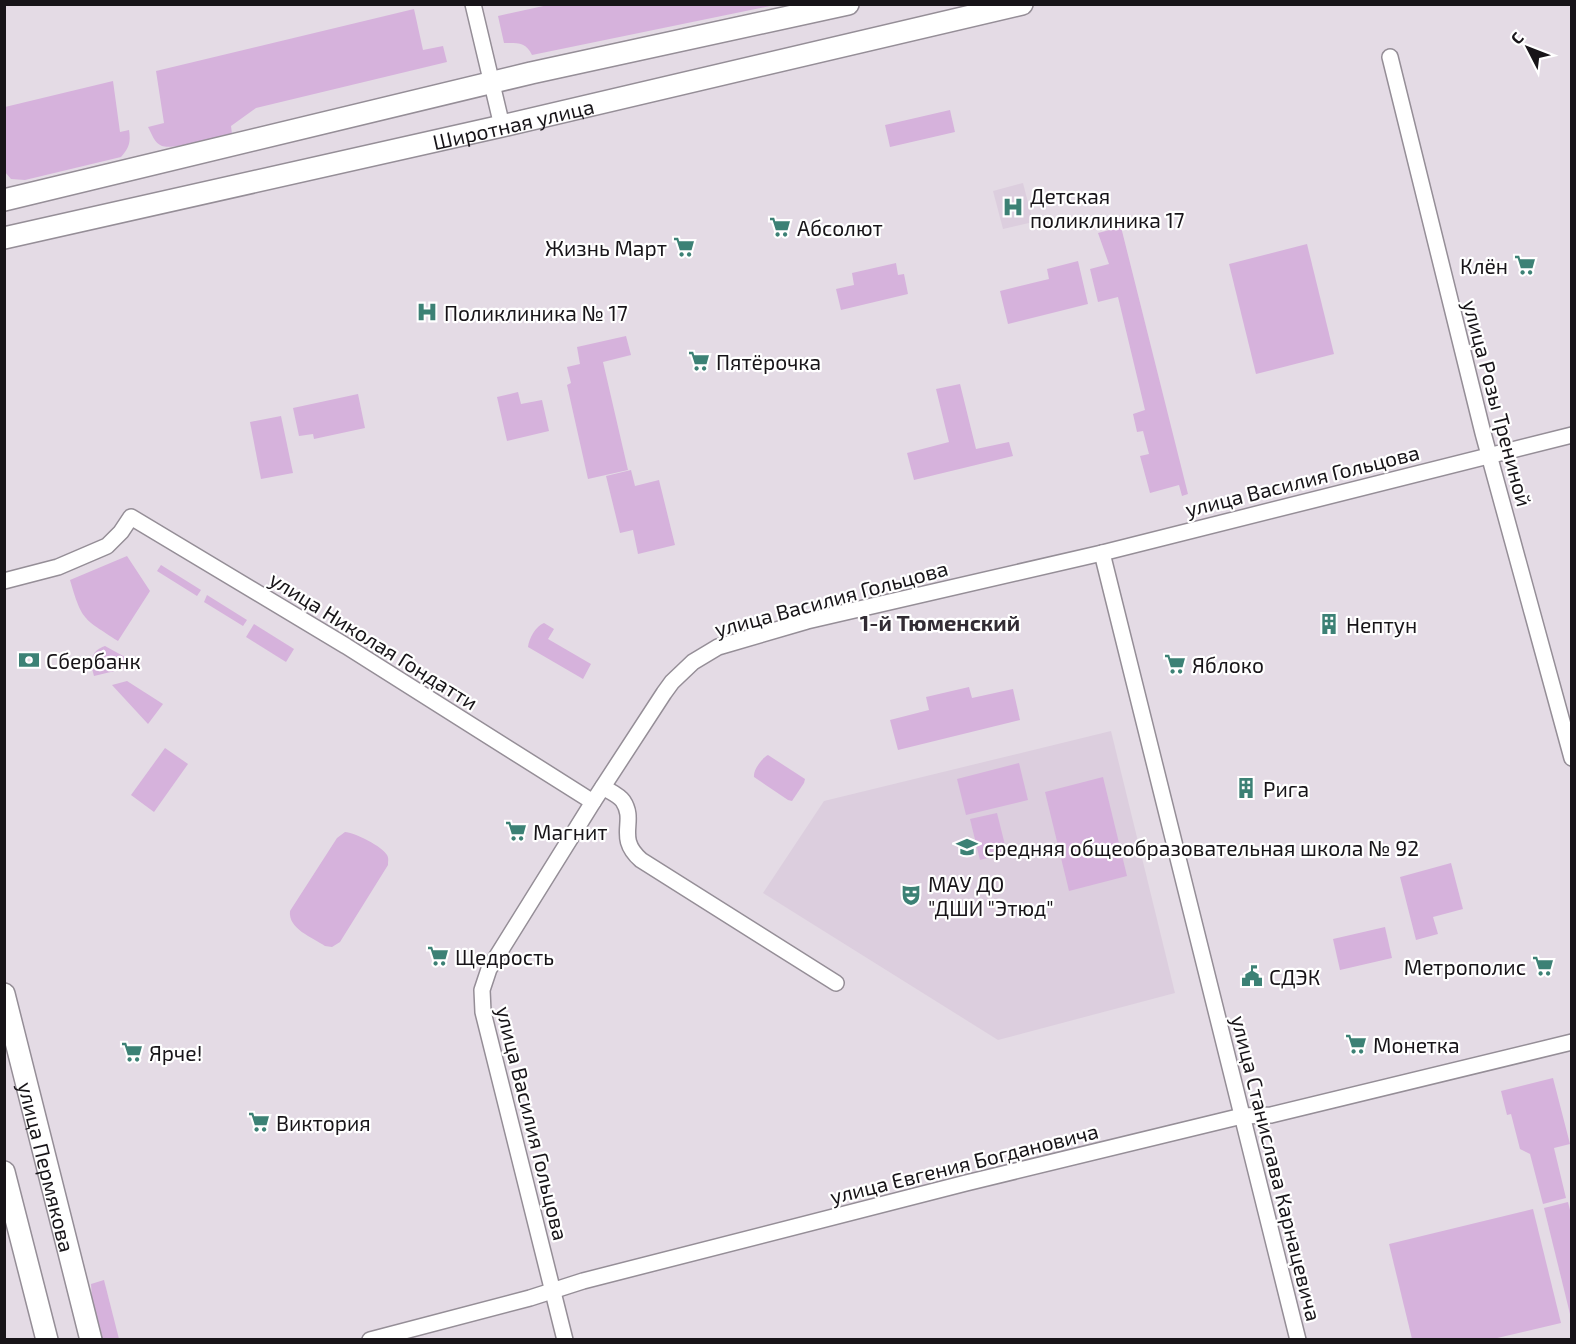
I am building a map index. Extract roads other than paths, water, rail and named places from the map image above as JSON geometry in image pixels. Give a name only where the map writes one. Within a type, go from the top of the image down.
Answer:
[{"type":"main road","name":"Широтная улица","points":[[4,200],[491,83],[848,4]]},
{"type":"main road","name":"Широтная улица","points":[[4,238],[502,126],[1022,4]]},
{"type":"main road","name":"улица Пермякова","points":[[5,1002],[11,1044],[91,1340]]},
{"type":"main road","name":"улица Пермякова","points":[[4,1172],[47,1340]]},
{"type":"street","points":[[473,4],[502,126]]},
{"type":"street","name":"улица Розы Трениной","points":[[1390,57],[1489,456],[1572,758]]},
{"type":"street","name":"улица Василия Гольцова","points":[[565,1340],[483,1012],[482,990],[489,969],[593,802],[672,682],[693,662],[718,647],[807,621],[1102,553],[1572,435]]},
{"type":"street","name":"улица Николая Гондатти","points":[[4,581],[58,567],[107,546],[121,532],[131,517],[346,646],[593,802]]},
{"type":"street","name":"улица Станислава Карнацевича","points":[[1102,553],[1298,1340]]},
{"type":"street","points":[[603,787],[622,799],[628,814],[627,842],[633,853],[641,860],[836,983]]},
{"type":"street","name":"улица Евгения Богдановича","points":[[370,1340],[583,1281],[966,1183],[1242,1116],[1271,1115],[1572,1042]]},
{"type":"place","name":"Детская поликлиника 17","points":[[1013,207]]},
{"type":"place","name":"Абсолют","points":[[780,227]]},
{"type":"place","name":"Жизнь Март","points":[[684,247]]},
{"type":"place","name":"Клён","points":[[1525,265]]},
{"type":"place","name":"Поликлиника № 17","points":[[427,312]]},
{"type":"place","name":"Пятёрочка","points":[[699,361]]},
{"type":"place","name":"Нептун","points":[[1329,624]]},
{"type":"place","name":"Сбербанк","points":[[29,660]]},
{"type":"place","name":"Яблоко","points":[[1175,664]]},
{"type":"place","name":"Рига","points":[[1246,788]]},
{"type":"place","name":"Магнит","points":[[516,831]]},
{"type":"place","name":"средняя общеобразовательная школа № 92","points":[[967,847]]},
{"type":"place","name":"МАУ ДО \"ДШИ \"Этюд\"","points":[[911,895]]},
{"type":"place","name":"Щедрость","points":[[438,956]]},
{"type":"place","name":"Метрополис","points":[[1543,966]]},
{"type":"place","name":"СДЭК","points":[[1252,976]]},
{"type":"place","name":"Монетка","points":[[1356,1044]]},
{"type":"place","name":"Ярче!","points":[[132,1052]]},
{"type":"place","name":"Виктория","points":[[259,1122]]},
{"type":"district","name":"1-й Тюменский","points":[[940,622]]}]
